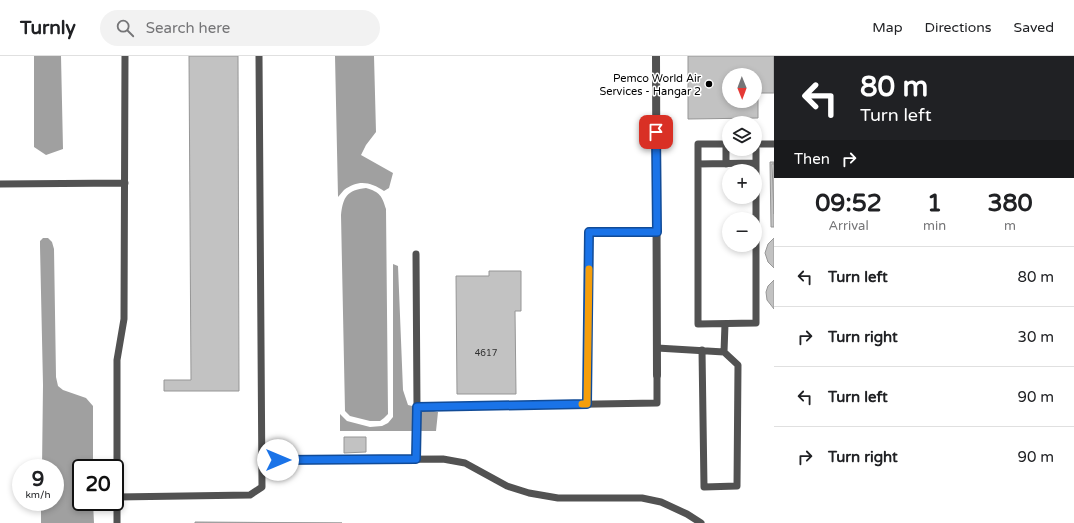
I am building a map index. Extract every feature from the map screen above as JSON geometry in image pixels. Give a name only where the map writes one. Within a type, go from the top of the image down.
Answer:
[{"type":"street","points":[[656,56],[657,375]]},
{"type":"lane","points":[[117,459],[117,360],[124,319],[125,56]]},
{"type":"lane","points":[[124,497],[250,495],[262,487],[259,56]]},
{"type":"lane","points":[[722,144],[698,144],[698,324],[756,323],[756,156]]},
{"type":"lane","points":[[762,144],[774,144]]},
{"type":"lane","points":[[727,156],[726,164],[756,163]]},
{"type":"lane","points":[[698,164],[722,164]]},
{"type":"lane","points":[[0,184],[125,183]]},
{"type":"lane","points":[[587,404],[589,232],[657,232]]},
{"type":"lane","points":[[416,254],[416,459]]},
{"type":"lane","points":[[724,352],[725,324]]},
{"type":"lane","points":[[657,348],[702,350],[724,352],[738,365],[737,486],[704,488],[702,350]]},
{"type":"lane","points":[[417,407],[657,403],[657,375]]},
{"type":"lane","points":[[262,460],[443,459],[465,463],[507,486],[529,493],[558,498],[642,498],[662,502],[687,514],[701,523]]},
{"type":"lane","points":[[117,511],[117,523]]},
{"type":"shaded area","points":[[34,56],[61,56],[63,149],[46,155],[34,147]]},
{"type":"shaded area","points":[[335,56],[374,56],[376,132],[366,145],[361,155],[393,173],[389,188],[384,191],[369,184],[359,183],[354,184],[344,190],[338,197]]},
{"type":"shaded area","points":[[366,188],[380,195],[386,209],[388,414],[380,421],[370,421],[350,416],[345,411],[341,215],[343,203],[347,196],[354,191]]},
{"type":"shaded area","points":[[43,238],[48,238],[52,242],[54,249],[56,377],[58,386],[63,390],[86,398],[93,406],[93,459],[72,459],[72,511],[93,511],[94,523],[41,523],[41,511],[64,511],[64,459],[42,459],[43,385],[40,241]]},
{"type":"shaded area","points":[[393,264],[398,266],[403,390],[408,405],[438,412],[436,431],[340,431],[340,414],[347,421],[370,427],[382,426],[388,423],[393,417]]},
{"type":"building","points":[[189,56],[238,56],[239,391],[164,391],[164,380],[191,380]]},
{"type":"building","name":"Pemco World Air Services - Hangar 2","points":[[688,56],[774,56],[774,93],[762,93],[762,68],[722,68],[722,108],[758,108],[758,116],[722,116],[722,119],[688,119]]},
{"type":"building","points":[[770,162],[774,162],[774,227],[771,227]]},
{"type":"building","points":[[772,164],[774,164],[774,214]]},
{"type":"building","points":[[774,238],[774,268],[768,262],[765,253],[768,244]]},
{"type":"building","points":[[489,271],[521,271],[521,311],[515,311],[516,394],[457,394],[456,276],[489,276]]},
{"type":"building","points":[[774,280],[774,309],[767,300],[766,292],[768,286]]},
{"type":"building","points":[[344,437],[366,437],[366,452],[344,453]]},
{"type":"building","points":[[195,522],[342,523],[195,523]]},
{"type":"slow traffic","points":[[582,404],[587,404],[589,269]]},
{"type":"place","name":"Pemco World Air Services - Hangar 2","points":[[709,84]]},
{"type":"route","points":[[278,460],[416,459],[417,407],[587,404],[589,232],[657,232],[656,132]]}]
